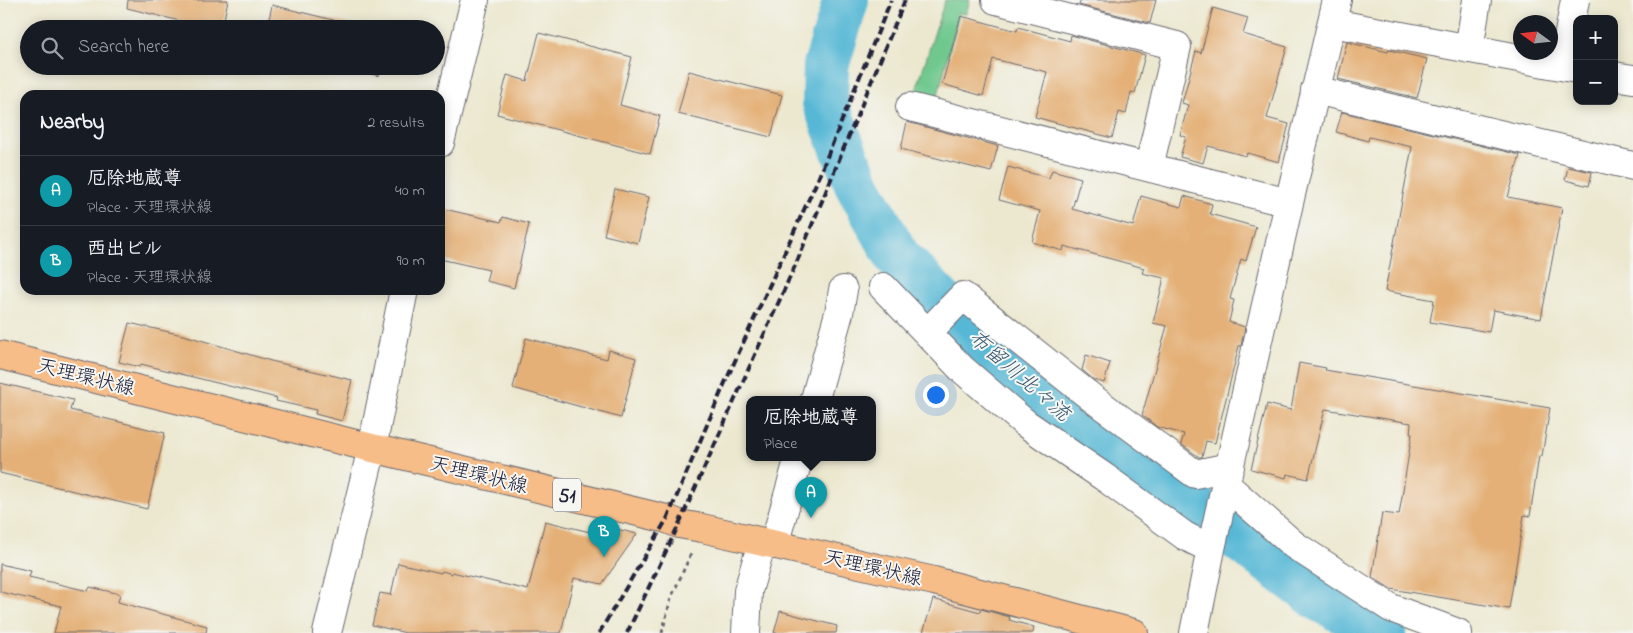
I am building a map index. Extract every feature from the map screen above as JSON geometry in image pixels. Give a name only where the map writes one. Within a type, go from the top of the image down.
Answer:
[{"type":"main road","name":"天理環状線","points":[[0,355],[667,519],[679,524],[934,581],[1121,631]]},
{"type":"street","points":[[996,0],[1177,46],[1150,167]]},
{"type":"street","points":[[1469,49],[1478,0]]},
{"type":"street","points":[[1194,633],[1211,549],[1289,203],[1334,12],[1469,49],[1570,67],[1575,0]]},
{"type":"street","points":[[445,120],[471,1]]},
{"type":"street","points":[[1618,77],[1633,79]]},
{"type":"street","points":[[1315,90],[1633,166]]},
{"type":"street","points":[[910,107],[1289,203]]},
{"type":"street","points":[[883,287],[962,369],[1025,423],[1185,536],[1211,549]]},
{"type":"street","points":[[816,396],[839,313],[843,290]]},
{"type":"street","points":[[327,633],[372,448],[403,295]]},
{"type":"street","points":[[928,332],[962,296],[1092,398],[1196,474],[1227,482],[1294,545],[1391,608],[1444,630]]},
{"type":"street","points":[[746,633],[748,591],[768,544],[797,461]]},
{"type":"path","points":[[662,633],[671,598],[702,528]]},
{"type":"green space","points":[[945,0],[970,0],[966,14],[959,13],[934,110],[912,103]]},
{"type":"building","points":[[128,0],[228,0],[224,20],[176,20],[127,8]]},
{"type":"building","points":[[1081,0],[1156,0],[1150,23],[1079,5]]},
{"type":"building","points":[[272,5],[333,20],[269,20]]},
{"type":"building","points":[[1213,8],[1248,18],[1243,34],[1287,47],[1267,118],[1289,124],[1279,162],[1247,153],[1246,156],[1208,146],[1203,163],[1180,157],[1186,137],[1180,135],[1188,105],[1182,103],[1196,51],[1201,53]]},
{"type":"building","points":[[961,16],[1017,31],[1018,27],[1070,41],[1071,35],[1145,55],[1135,93],[1131,92],[1126,114],[1119,112],[1112,138],[1035,117],[1047,72],[993,59],[983,96],[942,84]]},
{"type":"building","points":[[539,33],[632,57],[620,105],[660,116],[650,154],[497,114],[507,75],[527,81]]},
{"type":"building","points":[[1347,42],[1427,59],[1417,98],[1338,79]]},
{"type":"building","points":[[689,71],[782,95],[771,137],[678,114]]},
{"type":"building","points":[[1342,112],[1520,155],[1508,197],[1562,208],[1541,319],[1493,310],[1489,332],[1430,322],[1434,300],[1385,291],[1412,147],[1369,137],[1368,141],[1336,132]]},
{"type":"building","points":[[907,122],[998,146],[991,172],[901,149]]},
{"type":"building","points":[[1008,167],[1049,178],[1052,170],[1081,178],[1072,209],[1133,226],[1141,196],[1181,207],[1184,196],[1212,204],[1210,214],[1256,227],[1246,261],[1241,259],[1230,299],[1234,300],[1229,322],[1245,327],[1241,346],[1239,346],[1215,443],[1206,441],[1202,457],[1199,457],[1181,444],[1184,434],[1157,427],[1142,415],[1167,326],[1153,323],[1164,278],[1142,273],[1144,268],[1064,246],[1063,251],[1032,242],[1040,211],[999,200]]},
{"type":"building","points":[[1568,167],[1592,172],[1589,186],[1565,180]]},
{"type":"building","points":[[615,189],[649,197],[638,243],[604,235]]},
{"type":"building","points":[[445,209],[501,222],[503,217],[529,224],[514,288],[486,281],[489,270],[445,260]]},
{"type":"building","points":[[129,323],[187,336],[271,361],[352,380],[342,421],[315,414],[316,410],[276,401],[277,398],[141,364],[140,367],[119,362]]},
{"type":"building","points":[[526,338],[607,359],[609,350],[636,358],[621,418],[513,388]]},
{"type":"building","points":[[1086,355],[1110,363],[1104,383],[1094,380],[1082,370]]},
{"type":"building","points":[[1299,363],[1326,368],[1325,370],[1550,408],[1542,456],[1539,456],[1530,516],[1524,515],[1509,609],[1391,589],[1372,577],[1382,513],[1399,515],[1412,434],[1410,434],[1411,423],[1325,409],[1308,479],[1287,474],[1286,478],[1251,469],[1267,404],[1291,410]]},
{"type":"building","points":[[0,383],[73,400],[70,410],[165,433],[147,509],[0,473]]},
{"type":"building","points":[[545,521],[594,533],[596,524],[637,534],[602,584],[574,578],[561,633],[406,633],[372,625],[380,593],[391,595],[398,563],[441,573],[442,571],[452,574],[452,572],[528,590]]},
{"type":"building","points":[[0,564],[31,571],[29,577],[88,591],[90,587],[120,594],[118,602],[207,626],[206,633],[54,633],[61,606],[0,592]]},
{"type":"building","points":[[933,599],[980,612],[981,609],[1010,617],[1009,620],[1034,627],[1033,633],[923,633]]},
{"type":"building","points":[[780,611],[837,626],[836,633],[774,633]]},
{"type":"waterway","name":"布留川北々流","points":[[846,0],[826,66],[825,103],[858,186],[897,256],[973,334],[1062,414],[1182,497],[1319,598],[1384,633]]},
{"type":"railway","points":[[599,633],[667,519],[724,385],[818,179],[891,0]]},
{"type":"railway","points":[[627,633],[679,524],[798,259],[905,0]]},
{"type":"place","name":"厄除地蔵尊","points":[[811,518]]},
{"type":"place","name":"西出ビル","points":[[604,557]]}]
